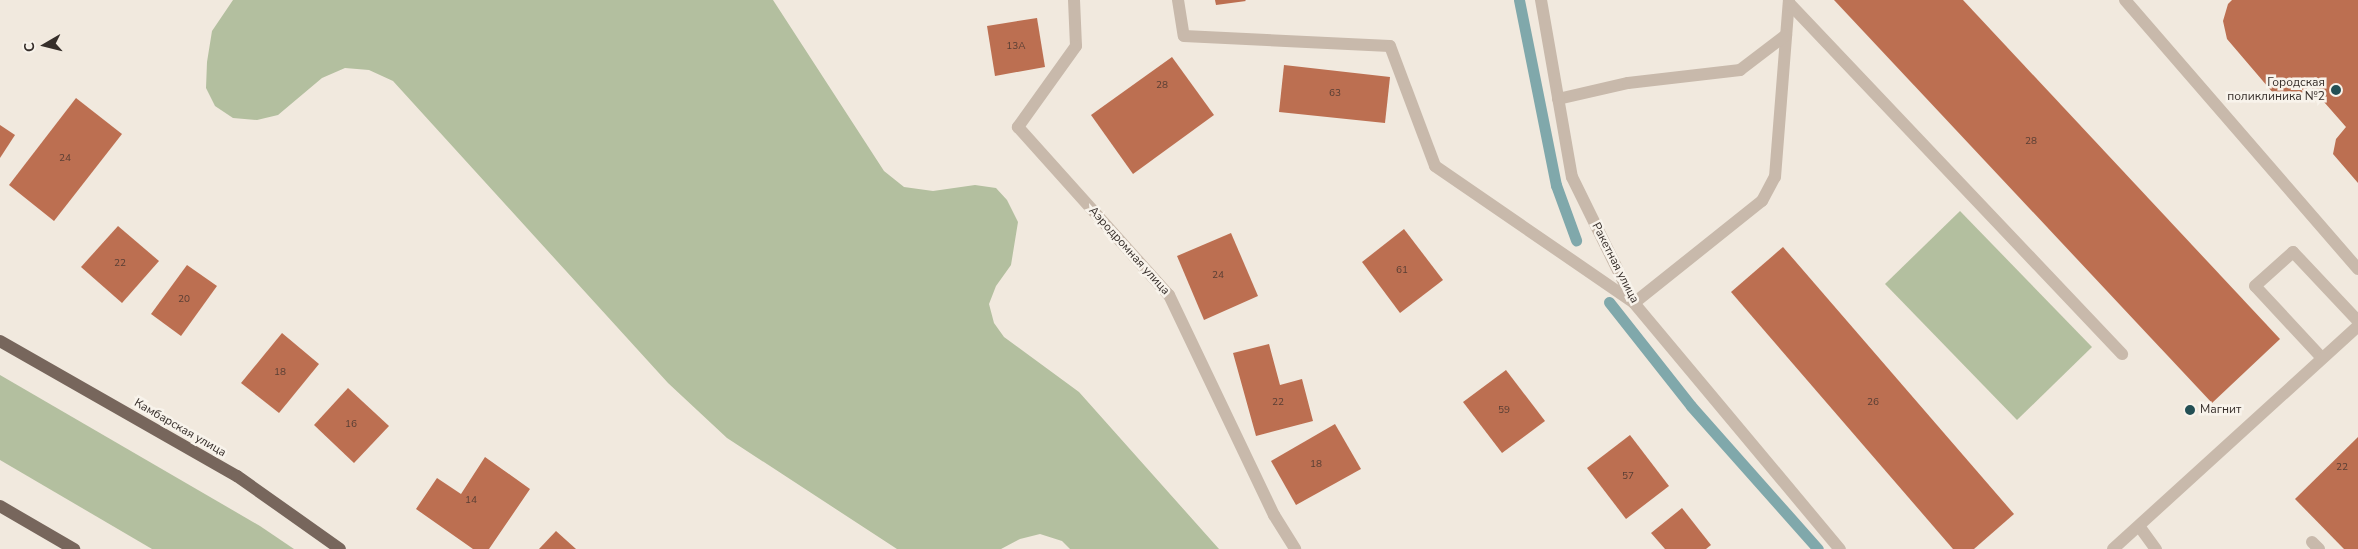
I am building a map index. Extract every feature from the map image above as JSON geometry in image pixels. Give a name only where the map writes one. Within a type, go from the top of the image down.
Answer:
[{"type":"main road","name":"Камбарская улица","points":[[0,341],[237,476],[340,549]]},
{"type":"main road","points":[[0,506],[74,549]]},
{"type":"street","name":"Аэродромная улица","points":[[1074,0],[1076,46],[1018,127],[1169,295],[1274,515],[1295,549]]},
{"type":"street","points":[[1178,0],[1184,36],[1390,46],[1435,166],[1634,303],[1762,201],[1776,177],[1789,2]]},
{"type":"street","name":"Ракетная улица","points":[[1541,0],[1572,178],[1634,303],[1840,549]]},
{"type":"street","points":[[2125,0],[2358,269]]},
{"type":"street","points":[[1789,2],[2122,354]]},
{"type":"street","points":[[1558,99],[1628,83],[1740,70],[1786,35]]},
{"type":"street","points":[[2322,358],[2255,286],[2293,252],[2358,321]]},
{"type":"street","points":[[2113,549],[2358,326]]},
{"type":"street","points":[[2138,526],[2156,549]]},
{"type":"green space","points":[[233,0],[773,0],[884,171],[904,187],[933,191],[975,185],[996,188],[1007,200],[1018,222],[1011,265],[996,286],[989,304],[994,323],[1004,337],[1079,392],[1219,549],[1070,549],[1062,541],[1040,534],[1020,539],[1001,549],[897,549],[727,438],[668,383],[393,81],[369,70],[345,68],[322,78],[278,115],[257,120],[233,118],[215,106],[206,88],[207,62],[212,31]]},
{"type":"green space","points":[[1960,211],[2092,347],[2017,420],[1885,284]]},
{"type":"green space","points":[[0,375],[260,526],[294,549],[152,549],[0,460]]},
{"type":"building","points":[[1215,0],[1245,0],[1246,1],[1216,5]]},
{"type":"building","points":[[1834,0],[1963,0],[2280,339],[2212,403]]},
{"type":"building","name":"Городская поликлиника №2","points":[[2232,0],[2358,0],[2358,183],[2333,154],[2336,139],[2346,127],[2310,86],[2299,95],[2286,98],[2274,94],[2227,39],[2223,21],[2228,4]]},
{"type":"building","points":[[1037,18],[1045,67],[995,76],[987,26]]},
{"type":"building","points":[[1172,57],[1214,115],[1133,174],[1091,115]]},
{"type":"building","points":[[1284,65],[1390,77],[1385,123],[1279,112]]},
{"type":"building","points":[[76,98],[122,134],[54,221],[9,185]]},
{"type":"building","points":[[0,125],[15,135],[0,158]]},
{"type":"building","points":[[118,226],[159,261],[122,303],[81,267]]},
{"type":"building","points":[[1404,229],[1443,280],[1400,313],[1362,262]]},
{"type":"building","points":[[1231,233],[1258,296],[1204,320],[1177,256]]},
{"type":"building","points":[[1783,247],[2014,514],[1974,549],[1953,549],[1731,292]]},
{"type":"building","points":[[187,265],[217,286],[181,336],[151,314]]},
{"type":"building","points":[[282,333],[319,364],[279,413],[241,383]]},
{"type":"building","points":[[1269,344],[1280,385],[1302,379],[1313,421],[1256,436],[1233,353]]},
{"type":"building","points":[[1506,370],[1545,421],[1502,453],[1463,402]]},
{"type":"building","points":[[348,388],[389,426],[354,463],[314,425]]},
{"type":"building","points":[[1335,424],[1361,469],[1296,505],[1271,461]]},
{"type":"building","points":[[1630,435],[1669,486],[1626,519],[1587,468]]},
{"type":"building","points":[[2358,437],[2358,549],[2344,549],[2295,499]]},
{"type":"building","points":[[485,457],[530,489],[489,549],[473,549],[416,509],[437,478],[461,494]]},
{"type":"building","points":[[1682,508],[1711,545],[1706,549],[1665,549],[1651,533]]},
{"type":"building","points":[[556,531],[576,549],[539,549]]},
{"type":"waterway","points":[[1519,0],[1556,185],[1576,240]]},
{"type":"waterway","points":[[1609,302],[1691,406],[1818,549]]},
{"type":"place","name":"Городская поликлиника №2","points":[[2336,90]]},
{"type":"place","name":"Магнит","points":[[2190,410]]}]
